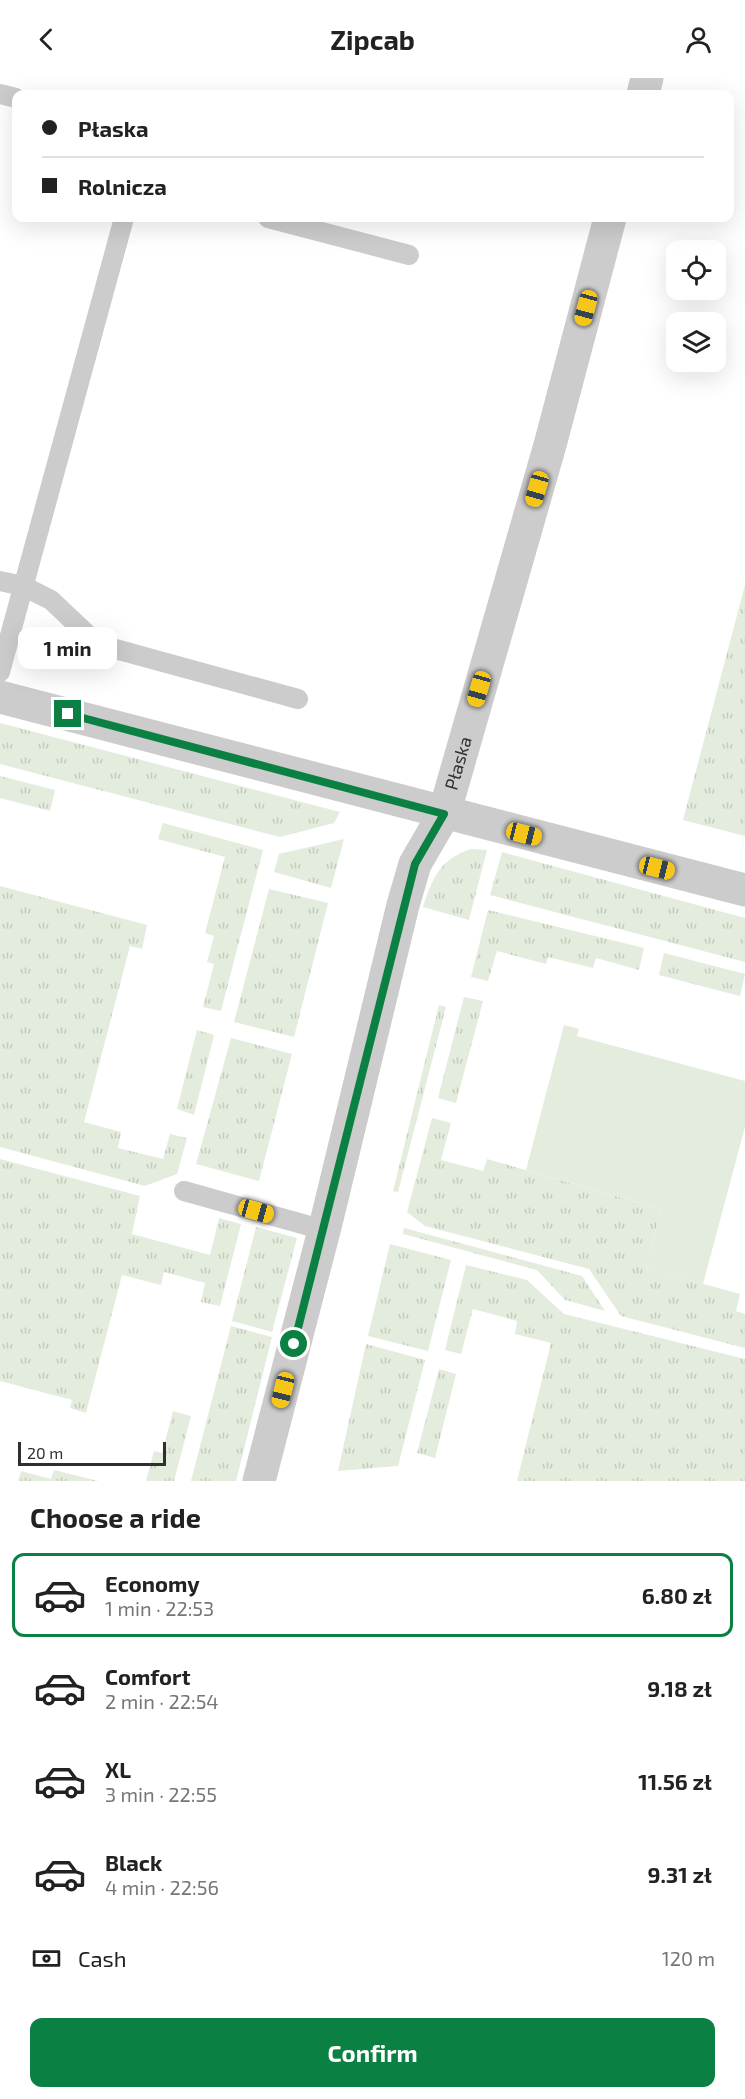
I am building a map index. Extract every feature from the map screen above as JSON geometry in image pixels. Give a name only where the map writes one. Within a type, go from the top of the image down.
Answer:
[{"type":"street","name":"Płaska","points":[[259,1481],[415,864],[444,814],[550,445],[609,222]]},
{"type":"street","points":[[0,697],[444,814],[745,890]]},
{"type":"lane","points":[[0,672],[123,222]]},
{"type":"lane","points":[[283,222],[410,255]]},
{"type":"lane","points":[[0,581],[23,586],[51,600],[89,636],[108,647],[298,699]]},
{"type":"lane","points":[[183,1191],[324,1230]]},
{"type":"green space","points":[[745,585],[745,836],[683,820]]},
{"type":"green space","points":[[0,723],[340,812],[334,823],[280,837],[0,764]]},
{"type":"green space","points":[[0,776],[55,790],[50,811],[0,798]]},
{"type":"green space","points":[[163,823],[263,850],[221,1011],[203,1007],[214,964],[207,962],[214,936],[205,933],[225,857],[158,839]]},
{"type":"green space","points":[[344,839],[331,888],[274,872],[279,854]]},
{"type":"green space","points":[[471,849],[487,850],[469,920],[423,907],[439,871],[452,858]]},
{"type":"green space","points":[[502,852],[745,918],[745,962],[490,895]]},
{"type":"green space","points":[[0,886],[147,925],[142,949],[130,946],[84,1122],[121,1132],[118,1148],[163,1159],[170,1134],[187,1138],[177,1174],[145,1186],[0,1147]]},
{"type":"green space","points":[[269,889],[328,903],[294,1037],[234,1022]]},
{"type":"green space","points":[[488,910],[644,948],[639,970],[596,958],[593,968],[548,957],[546,964],[497,951],[488,981],[471,977]]},
{"type":"green space","points":[[664,953],[745,974],[740,996],[659,975]]},
{"type":"green space","points":[[464,997],[483,1001],[456,1103],[438,1098]]},
{"type":"green space","points":[[439,1005],[446,1007],[398,1192],[393,1191]]},
{"type":"green space","points":[[564,1025],[579,1029],[577,1036],[745,1081],[745,1127],[703,1284],[646,1268],[661,1209],[526,1170]]},
{"type":"green space","points":[[197,1030],[214,1035],[194,1115],[177,1109]]},
{"type":"green space","points":[[231,1038],[292,1054],[259,1181],[196,1164]]},
{"type":"green space","points":[[432,1118],[451,1123],[441,1160],[483,1171],[487,1159],[661,1209],[646,1268],[740,1294],[736,1311],[745,1314],[745,1348],[621,1316],[589,1269],[425,1226],[407,1212]]},
{"type":"green space","points":[[0,1159],[140,1196],[132,1234],[210,1255],[219,1218],[241,1224],[220,1306],[201,1302],[205,1283],[164,1272],[161,1285],[122,1275],[86,1413],[70,1408],[72,1400],[0,1381]]},
{"type":"green space","points":[[256,1227],[297,1238],[272,1332],[232,1321]]},
{"type":"green space","points":[[404,1228],[582,1276],[605,1311],[565,1300],[537,1270],[403,1234]]},
{"type":"green space","points":[[390,1244],[451,1260],[428,1351],[368,1336]]},
{"type":"green space","points":[[466,1265],[527,1280],[564,1314],[745,1359],[745,1481],[517,1481],[551,1343],[515,1334],[517,1321],[473,1309],[461,1354],[445,1350]]},
{"type":"green space","points":[[231,1326],[272,1337],[236,1481],[191,1481]]},
{"type":"green space","points":[[366,1344],[425,1360],[398,1466],[338,1471]]},
{"type":"green space","points":[[439,1369],[456,1374],[435,1458],[417,1453]]},
{"type":"green space","points":[[173,1411],[191,1416],[174,1481],[146,1481],[154,1451],[162,1453]]},
{"type":"green space","points":[[54,1470],[98,1481],[18,1481],[21,1471],[51,1479]]},
{"type":"route","points":[[68,714],[444,814],[415,864],[403,905],[326,1223],[294,1344]]}]
